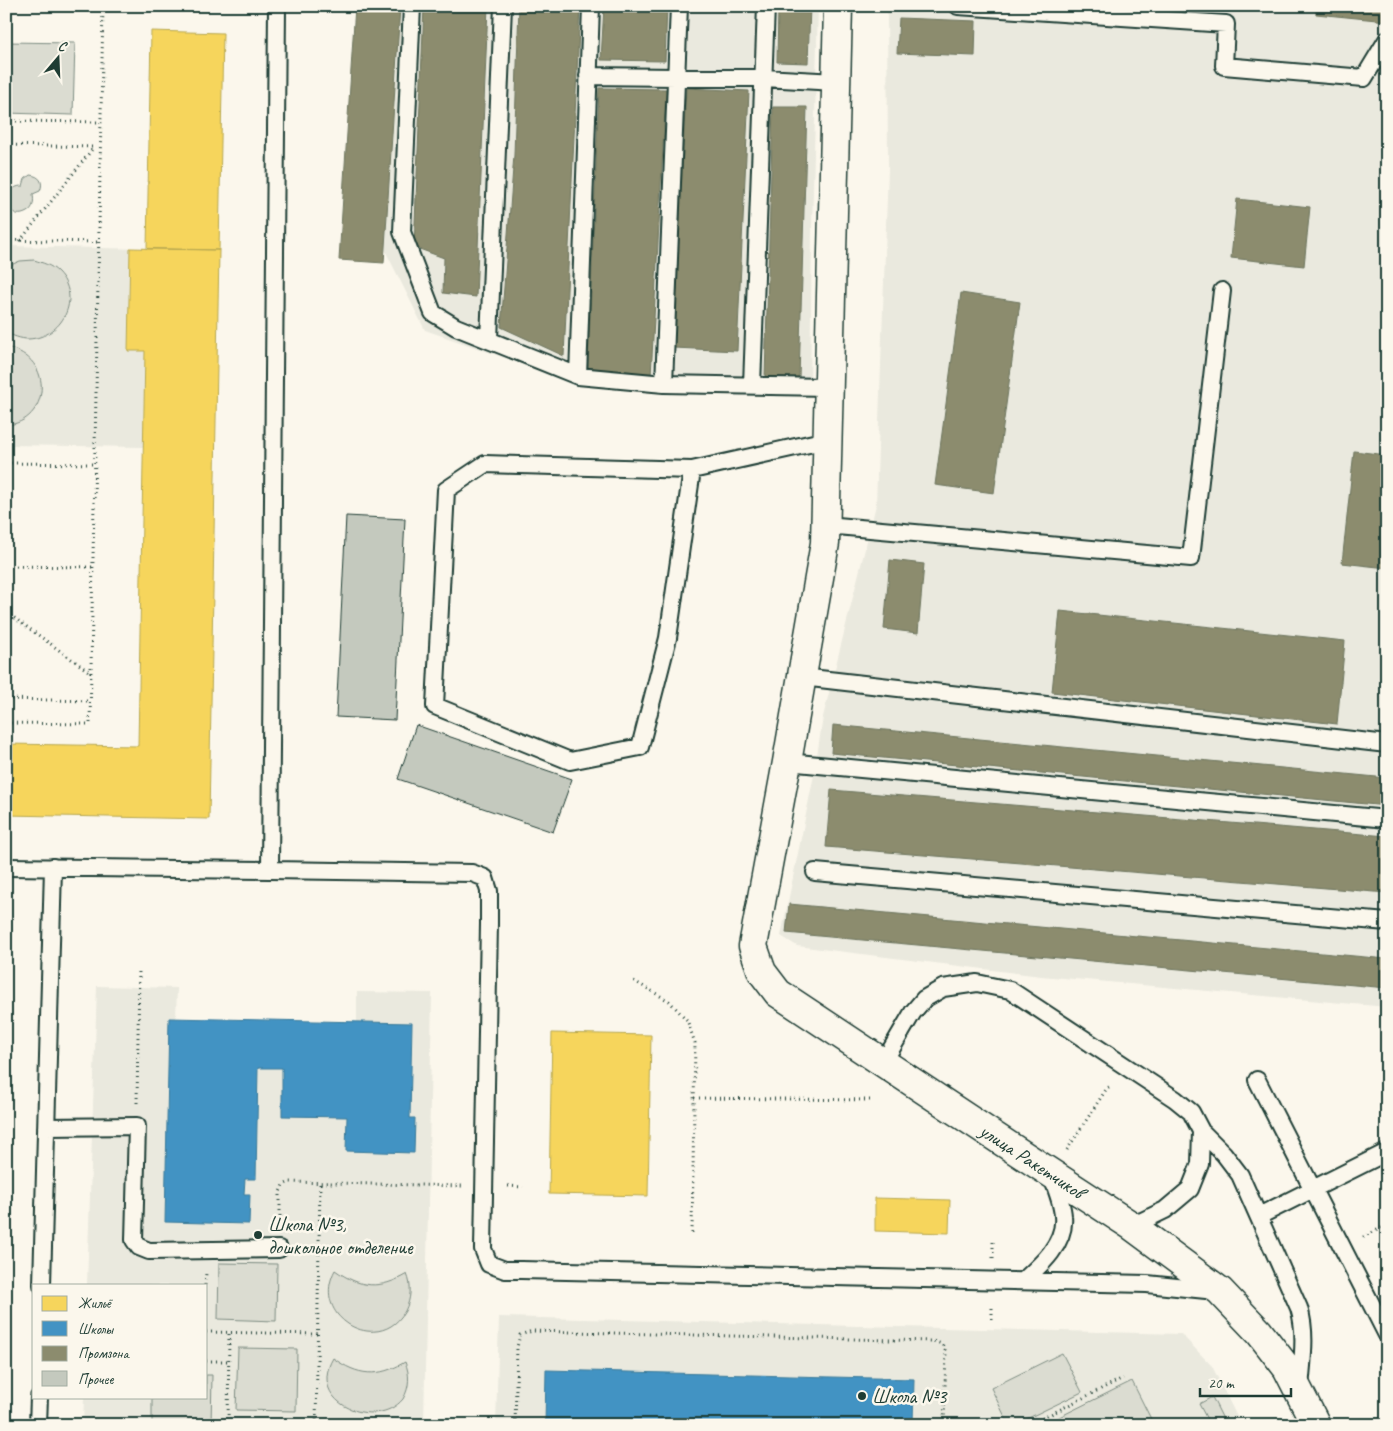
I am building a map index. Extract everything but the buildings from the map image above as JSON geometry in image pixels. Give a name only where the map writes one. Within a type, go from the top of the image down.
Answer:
[{"type":"street","points":[[788,762],[825,543],[838,6]]},
{"type":"street","name":"улица Ракетчиков","points":[[788,762],[752,946],[762,972],[778,993],[883,1063],[1058,1162],[1132,1226],[1220,1292],[1259,1332],[1287,1368],[1316,1425]]},
{"type":"street","name":"улица Ракетчиков","points":[[1299,1392],[1337,1425]]},
{"type":"lane","points":[[270,870],[277,6]]},
{"type":"lane","points":[[412,6],[402,232],[433,314],[456,327],[578,376],[664,384],[828,387]]},
{"type":"lane","points":[[488,339],[503,6]]},
{"type":"lane","points":[[578,376],[591,6]]},
{"type":"lane","points":[[664,384],[679,6]]},
{"type":"lane","points":[[752,386],[766,6]]},
{"type":"lane","points":[[958,6],[1226,24],[1224,66],[1364,78],[1387,40]]},
{"type":"lane","points":[[588,76],[764,78],[836,82]]},
{"type":"lane","points":[[826,526],[1191,558],[1222,291]]},
{"type":"lane","points":[[692,470],[668,638],[640,747],[570,761],[435,706],[446,490],[485,464],[692,470],[827,440]]},
{"type":"lane","points":[[802,677],[1387,744]]},
{"type":"lane","points":[[788,762],[1387,819]]},
{"type":"lane","points":[[6,867],[472,873],[486,878],[489,891],[489,924],[483,1249],[489,1264],[505,1270],[1147,1284],[1220,1292]]},
{"type":"lane","points":[[42,1284],[53,868]]},
{"type":"lane","points":[[815,872],[1387,922]]},
{"type":"lane","points":[[883,1063],[913,1012],[924,999],[943,988],[977,983],[1010,990],[1175,1099],[1191,1112],[1202,1131],[1224,1154],[1240,1175],[1300,1308],[1304,1335],[1299,1392]]},
{"type":"lane","points":[[1258,1080],[1387,1335]]},
{"type":"lane","points":[[46,1127],[136,1126],[134,1240],[139,1247],[149,1251],[279,1249]]},
{"type":"lane","points":[[1132,1226],[1164,1210],[1190,1189],[1200,1164],[1202,1131]]},
{"type":"lane","points":[[1259,1216],[1387,1152]]},
{"type":"lane","points":[[1023,1281],[1045,1262],[1059,1239],[1064,1219],[1058,1162]]},
{"type":"lane","points":[[38,1425],[39,1398]]},
{"type":"path","points":[[6,723],[90,724],[103,6]]},
{"type":"path","points":[[6,121],[101,122]]},
{"type":"path","points":[[6,145],[100,147]]},
{"type":"path","points":[[20,241],[94,147]]},
{"type":"path","points":[[6,240],[99,242]]},
{"type":"path","points":[[6,463],[95,464]]},
{"type":"path","points":[[6,566],[93,568]]},
{"type":"path","points":[[6,612],[91,673]]},
{"type":"path","points":[[6,699],[91,700]]},
{"type":"path","points":[[136,1126],[139,969]]},
{"type":"path","points":[[634,981],[669,1001],[687,1020],[695,1043],[692,1233]]},
{"type":"path","points":[[1058,1162],[1107,1088],[1118,1083]]},
{"type":"path","points":[[694,1098],[871,1100]]},
{"type":"path","points":[[279,1249],[280,1192],[283,1185],[290,1182],[428,1185]]},
{"type":"path","points":[[316,1425],[320,1183]]},
{"type":"path","points":[[515,1425],[517,1347],[520,1335],[532,1331],[933,1340],[942,1344],[946,1352],[944,1425]]},
{"type":"path","points":[[208,1332],[318,1334]]},
{"type":"path","points":[[228,1425],[230,1332]]},
{"type":"path","points":[[208,1361],[229,1361]]},
{"type":"path","points":[[1029,1425],[1123,1378]]},
{"type":"shaded area","points":[[391,6],[818,6],[810,395],[587,386],[425,330],[379,238]]},
{"type":"shaded area","points":[[887,6],[1387,6],[1387,1007],[1041,976],[797,946],[781,936],[814,775],[823,717],[876,505],[888,169]]},
{"type":"shaded area","points":[[6,42],[75,43],[73,115],[6,113]]},
{"type":"shaded area","points":[[30,175],[40,180],[42,185],[40,191],[33,194],[31,209],[20,214],[14,213],[8,203],[11,191],[16,187],[23,186],[25,179]]},
{"type":"shaded area","points":[[6,246],[147,249],[143,447],[6,445]]},
{"type":"shaded area","points":[[34,260],[50,266],[58,272],[65,282],[69,293],[68,304],[65,315],[51,332],[40,337],[25,339],[6,332],[6,267],[20,261]]},
{"type":"shaded area","points":[[6,347],[22,353],[34,364],[40,376],[41,389],[38,402],[31,414],[20,422],[6,425]]},
{"type":"shaded area","name":"Школа №3, дошкольное отделение","points":[[97,986],[177,988],[176,1018],[188,1019],[357,1022],[357,992],[432,993],[424,1425],[83,1425],[84,1398],[208,1398],[208,1284],[87,1284]]},
{"type":"shaded area","points":[[219,1263],[277,1264],[276,1321],[218,1319]]},
{"type":"shaded area","points":[[335,1270],[353,1280],[370,1285],[388,1283],[407,1274],[410,1292],[409,1302],[405,1311],[394,1324],[380,1330],[365,1331],[351,1326],[339,1316],[331,1303],[330,1288]]},
{"type":"shaded area","name":"Школа №3","points":[[499,1317],[1181,1334],[1212,1366],[1241,1425],[496,1425]]},
{"type":"shaded area","points":[[238,1348],[297,1349],[296,1411],[236,1410]]},
{"type":"shaded area","points":[[1062,1353],[1082,1392],[1014,1425],[1009,1425],[991,1388]]},
{"type":"shaded area","points":[[333,1358],[351,1368],[368,1373],[386,1371],[405,1362],[408,1380],[407,1390],[403,1399],[391,1408],[377,1413],[362,1412],[348,1408],[336,1400],[329,1388],[327,1374]]},
{"type":"shaded area","points":[[208,1375],[212,1375],[211,1425],[152,1425],[152,1398],[208,1398]]},
{"type":"shaded area","points":[[1132,1381],[1154,1425],[1043,1425]]},
{"type":"shaded area","points":[[1212,1397],[1226,1425],[1210,1425],[1199,1404]]},
{"type":"place","name":"Школа №3, дошкольное отделение","points":[[258,1235]]},
{"type":"place","name":"Школа №3","points":[[862,1396]]}]
